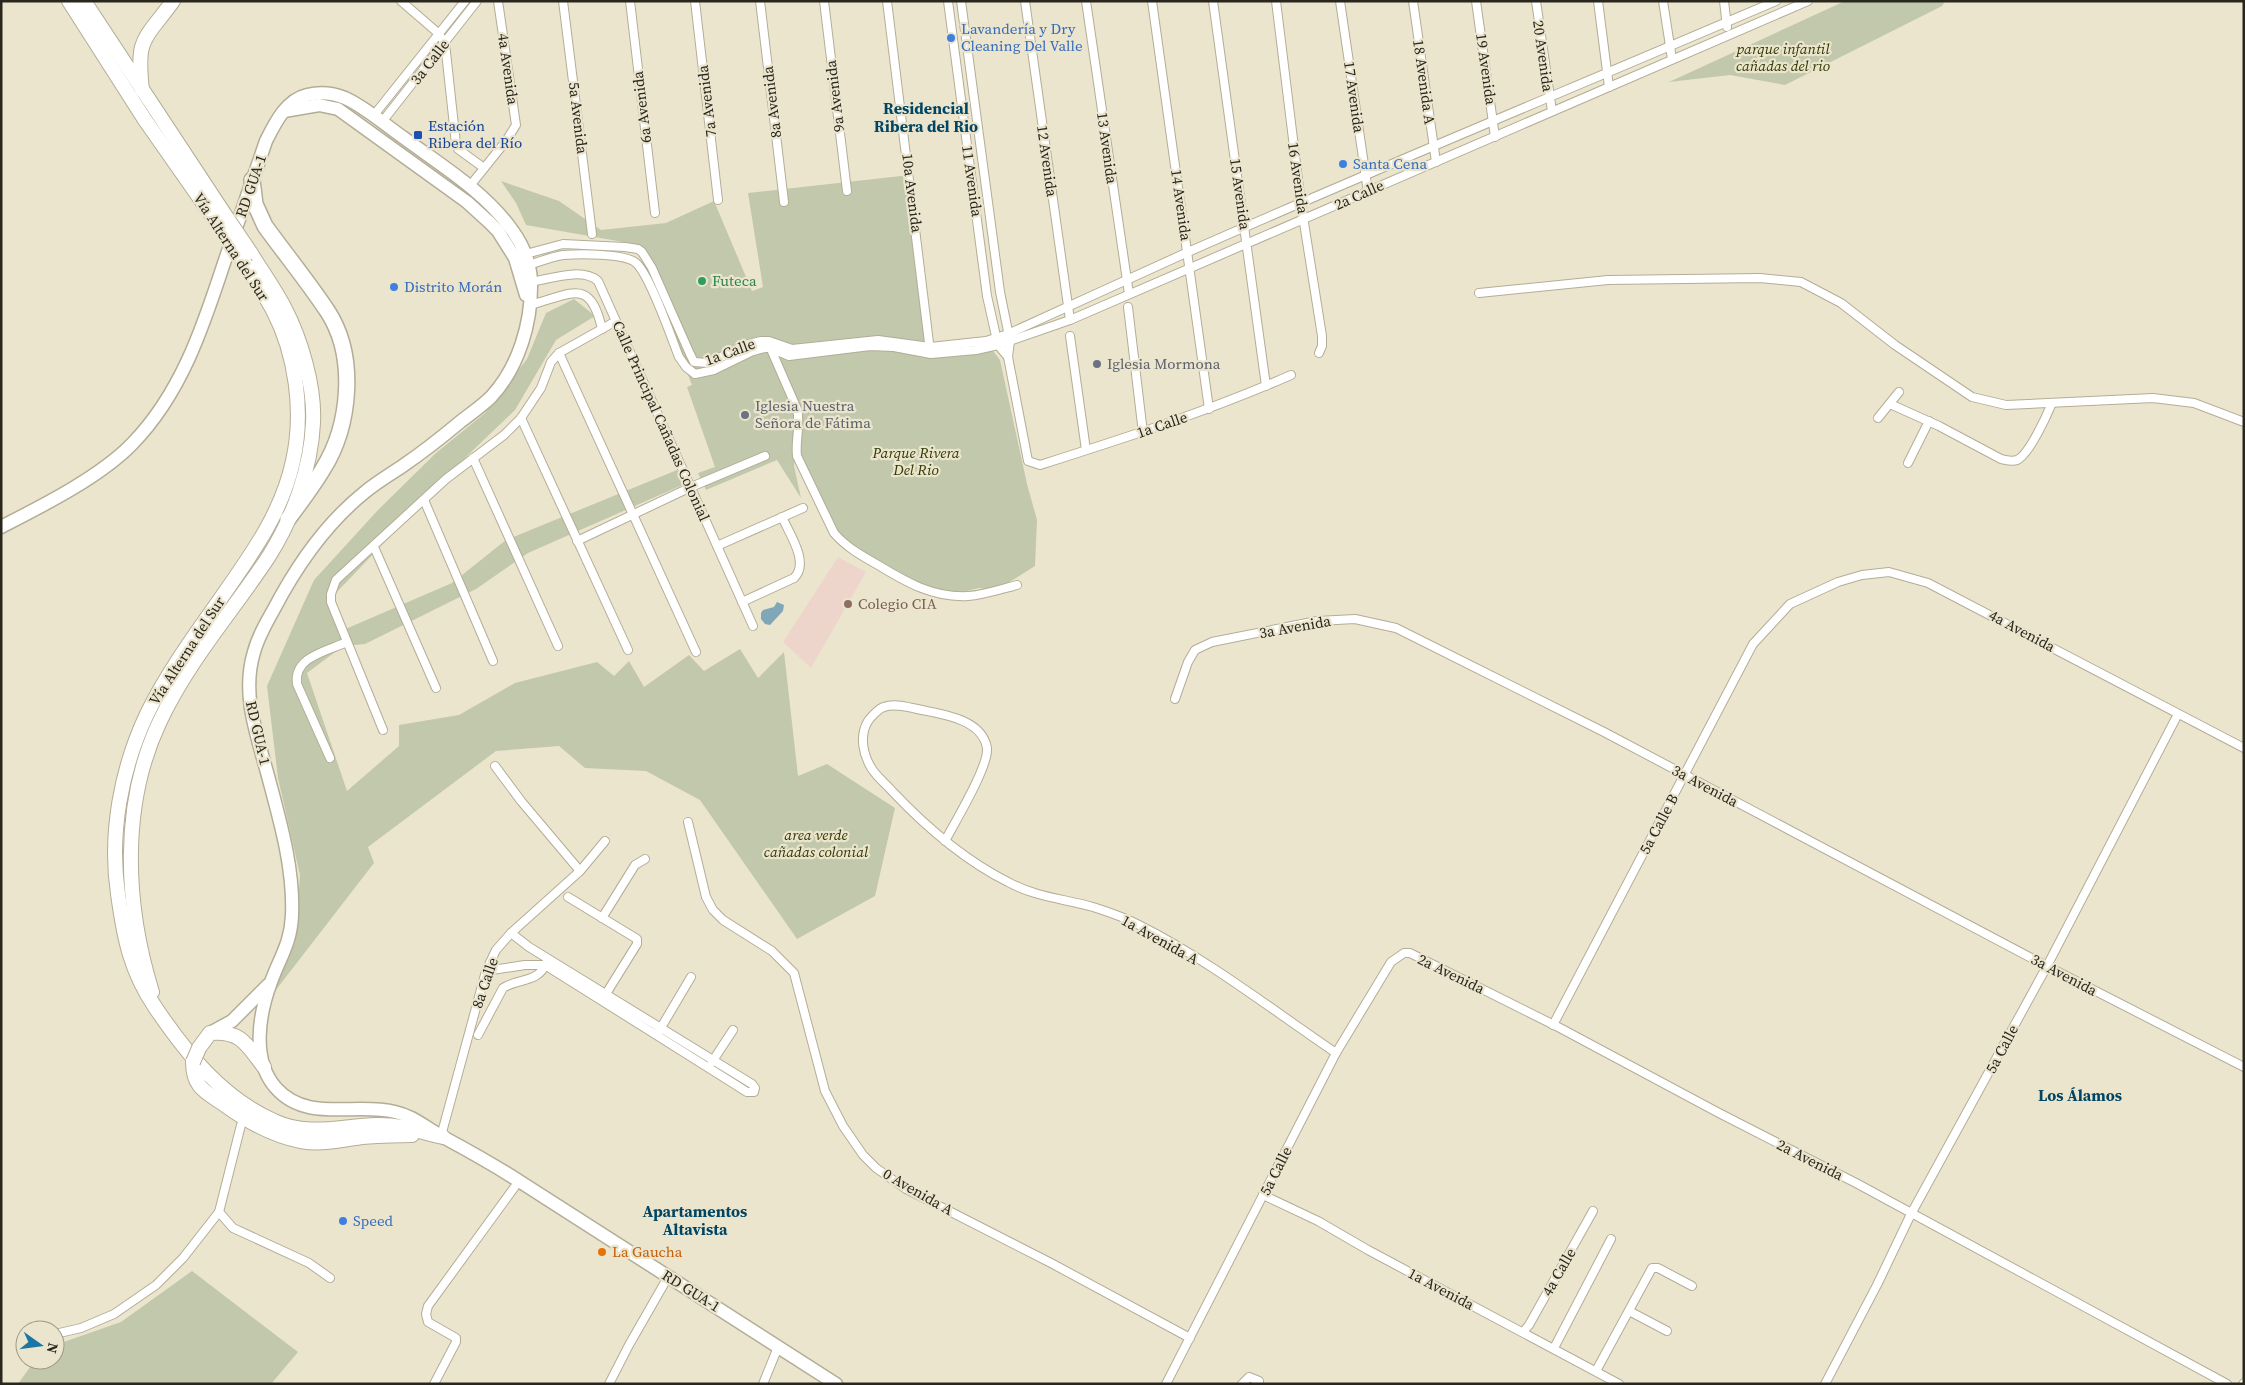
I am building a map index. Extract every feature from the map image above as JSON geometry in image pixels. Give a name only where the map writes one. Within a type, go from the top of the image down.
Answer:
[{"type":"highway","name":"Vía Alterna del Sur","points":[[69,1],[284,308],[301,350],[311,394],[313,424],[306,468],[288,519],[269,555],[176,691],[159,722],[138,784],[131,827],[130,873],[144,967],[153,995],[175,1030],[197,1056],[221,1079],[252,1103],[277,1116],[296,1123],[320,1126],[374,1122],[398,1123],[440,1135]]},
{"type":"highway","name":"Vía Alterna del Sur","points":[[84,1],[143,93],[158,127]]},
{"type":"highway","name":"Vía Alterna del Sur","points":[[143,93],[139,63],[142,44],[151,28],[173,1]]},
{"type":"highway","points":[[252,180],[255,204],[261,219],[329,313],[338,333],[344,359],[345,402],[338,436],[324,468],[288,519]]},
{"type":"highway","name":"Vía Alterna del Sur","points":[[248,259],[274,312],[289,350],[295,379],[298,426],[293,462],[278,506],[257,547],[163,684],[146,716],[134,748],[123,783],[115,849],[115,873],[124,939],[134,971],[172,1033],[194,1060],[218,1084],[249,1108],[274,1122],[295,1129],[320,1131],[374,1125],[398,1126],[440,1135]]},
{"type":"highway","points":[[264,1066],[246,1043],[228,1033],[210,1033],[199,1048],[193,1062],[194,1076],[198,1085],[262,1128],[301,1142],[325,1143],[398,1135],[440,1135]]},
{"type":"main road","name":"RD GUA-1","points":[[1,527],[96,473],[132,445],[157,415],[176,385],[202,327],[266,141],[284,111],[294,100],[302,96],[322,93],[346,99],[474,186],[512,230],[531,282],[530,305],[518,357],[504,382],[488,400],[436,443],[361,494],[333,522],[314,544],[292,575],[254,650],[248,691],[251,714],[280,820],[291,891],[292,916],[289,939],[271,982],[261,1024],[260,1053],[264,1066],[276,1088],[293,1102],[306,1108],[400,1112],[419,1121],[519,1181],[836,1384]]},
{"type":"main road","points":[[284,111],[328,105],[351,118],[379,120],[380,140]]},
{"type":"main road","name":"RD GUA-1","points":[[351,118],[485,218],[498,231],[522,261],[530,305]]},
{"type":"main road","points":[[423,171],[444,173],[474,186]]},
{"type":"main road","points":[[210,1033],[232,1021],[271,982]]},
{"type":"street","points":[[401,1],[438,33],[445,43],[456,144],[458,149],[484,168]]},
{"type":"street","name":"3a Calle","points":[[379,120],[438,33],[465,1]]},
{"type":"street","name":"3a Calle","points":[[379,120],[445,43],[477,1]]},
{"type":"street","name":"4a Avenida","points":[[474,186],[484,168],[516,125],[498,1]]},
{"type":"street","name":"5a Avenida","points":[[563,1],[592,234]]},
{"type":"street","name":"6a Avenida","points":[[630,1],[655,213]]},
{"type":"street","name":"7a Avenida","points":[[695,1],[718,200]]},
{"type":"street","name":"8a Avenida","points":[[760,1],[784,202]]},
{"type":"street","name":"9a Avenida","points":[[824,1],[847,191]]},
{"type":"street","name":"10a Avenida","points":[[887,1],[930,351]]},
{"type":"street","name":"11 Avenida","points":[[948,1],[992,343],[1008,357]]},
{"type":"street","name":"11 Avenida","points":[[961,1],[1009,337],[1008,357],[1026,458],[1030,464]]},
{"type":"street","name":"12 Avenida","points":[[1025,1],[1070,320]]},
{"type":"street","name":"13 Avenida","points":[[1086,1],[1129,294]]},
{"type":"street","name":"14 Avenida","points":[[1152,1],[1191,268],[1209,409]]},
{"type":"street","name":"15 Avenida","points":[[1213,1],[1266,386]]},
{"type":"street","name":"16 Avenida","points":[[1276,1],[1301,204],[1322,336],[1322,346],[1319,353]]},
{"type":"street","name":"17 Avenida","points":[[1340,1],[1368,192]]},
{"type":"street","name":"18 Avenida A","points":[[1413,1],[1436,162]]},
{"type":"street","name":"19 Avenida","points":[[1476,1],[1495,137]]},
{"type":"street","name":"20 Avenida","points":[[1536,1],[1552,111]]},
{"type":"street","points":[[1598,1],[1609,87]]},
{"type":"street","points":[[1663,1],[1672,59]]},
{"type":"street","points":[[1724,1],[1728,34]]},
{"type":"street","name":"2a Calle","points":[[1009,337],[1068,307],[1188,252],[1549,98],[1607,71],[1776,1]]},
{"type":"street","points":[[1787,1],[1788,10]]},
{"type":"street","name":"2a Calle","points":[[992,343],[1070,320],[1808,1]]},
{"type":"street","name":"1a Calle","points":[[522,261],[564,244],[610,245],[638,249],[646,256],[652,268],[694,362],[708,363],[749,344],[792,348],[878,340],[930,351],[992,343]]},
{"type":"street","name":"1a Calle","points":[[522,261],[562,255],[624,257],[633,260],[641,269],[679,357],[691,372],[706,373],[769,345]]},
{"type":"street","name":"Calle Principal Cañadas Colonial","points":[[531,282],[580,274],[589,275],[598,281],[753,626]]},
{"type":"street","points":[[1479,293],[1608,280],[1760,278],[1801,282],[1841,303],[1895,345],[1972,397],[2006,405],[2153,398],[2194,403],[2244,422]]},
{"type":"street","name":"Calle Principal Cañadas Colonial","points":[[530,305],[581,293],[590,297],[597,308],[602,330]]},
{"type":"street","points":[[1128,307],[1143,432]]},
{"type":"street","points":[[383,730],[331,602],[333,587],[340,575],[374,547],[424,500],[504,435],[521,418],[541,388],[551,362],[559,353],[616,321]]},
{"type":"street","points":[[1070,336],[1086,450]]},
{"type":"street","points":[[769,345],[800,418],[796,446],[797,456],[834,533],[842,542],[904,581],[933,593],[968,596],[1017,585]]},
{"type":"street","points":[[559,353],[696,652]]},
{"type":"street","points":[[691,372],[694,362]]},
{"type":"street","name":"1a Calle","points":[[1030,464],[1040,465],[1143,432],[1209,409],[1291,375]]},
{"type":"street","points":[[1878,418],[1900,392]]},
{"type":"street","points":[[1890,404],[1928,421],[2001,459],[2018,460],[2025,453],[2048,415],[2052,403]]},
{"type":"street","points":[[521,418],[628,650]]},
{"type":"street","points":[[1908,462],[1928,421]]},
{"type":"street","points":[[577,541],[690,487],[765,456]]},
{"type":"street","points":[[474,458],[558,646]]},
{"type":"street","points":[[424,500],[493,661]]},
{"type":"street","points":[[717,546],[802,508]]},
{"type":"street","points":[[742,602],[794,578],[800,570],[801,562],[782,517]]},
{"type":"street","points":[[374,547],[436,688]]},
{"type":"street","name":"4a Avenida","points":[[1790,604],[1838,582],[1862,575],[1889,572],[1928,583],[2244,748]]},
{"type":"street","name":"5a Calle B","points":[[1553,1026],[1754,644],[1790,604]]},
{"type":"street","name":"3a Avenida","points":[[1174,699],[1188,662],[1195,650],[1212,642],[1317,621],[1355,619],[1396,628],[1604,732],[2047,966],[2244,1067]]},
{"type":"street","points":[[330,758],[297,684],[296,672],[302,662],[347,642]]},
{"type":"street","name":"1a Avenida A","points":[[945,840],[984,766],[987,748],[981,736],[969,724],[954,716],[894,705],[882,707],[869,720],[863,735],[863,745],[872,769],[912,812],[961,854],[1009,883],[1053,899],[1094,907],[1140,926],[1208,967],[1336,1054]]},
{"type":"street","name":"5a Calle","points":[[1825,1384],[1877,1285],[1911,1214],[2047,966],[2178,714]]},
{"type":"street","points":[[494,766],[580,871]]},
{"type":"street","name":"0 Avenida A","points":[[688,822],[706,898],[713,910],[723,920],[772,951],[794,972],[825,1091],[843,1126],[863,1155],[876,1168],[906,1188],[1190,1338]]},
{"type":"street","name":"8a Calle","points":[[440,1135],[486,971],[496,950],[511,933],[580,871],[605,841]]},
{"type":"street","points":[[602,918],[634,865],[645,859]]},
{"type":"street","points":[[568,897],[638,941],[604,998]]},
{"type":"street","points":[[511,933],[546,962],[604,998],[656,1035],[747,1092],[754,1092],[755,1088],[752,1084],[714,1060],[661,1028],[604,998]]},
{"type":"street","name":"2a Avenida","points":[[1391,962],[1404,952],[1410,953],[1911,1214],[2227,1384]]},
{"type":"street","points":[[486,971],[546,962]]},
{"type":"street","points":[[478,1035],[503,988],[534,978],[540,973],[546,962]]},
{"type":"street","name":"5a Calle","points":[[1166,1384],[1336,1054],[1391,962]]},
{"type":"street","points":[[656,1035],[692,978]]},
{"type":"street","points":[[708,1068],[733,1030]]},
{"type":"street","points":[[65,1332],[80,1328],[114,1314],[156,1285],[183,1258],[219,1212],[242,1126],[246,1119]]},
{"type":"street","points":[[434,1384],[456,1342],[456,1338],[428,1322],[426,1314],[428,1306],[519,1181]]},
{"type":"street","name":"1a Avenida","points":[[1263,1195],[1318,1222],[1619,1384]]},
{"type":"street","points":[[219,1212],[233,1228],[309,1263],[330,1278]]},
{"type":"street","name":"4a Calle","points":[[1523,1332],[1529,1325],[1593,1212]]},
{"type":"street","points":[[1554,1348],[1611,1239]]},
{"type":"street","points":[[1596,1371],[1652,1268],[1654,1267],[1692,1286]]},
{"type":"street","points":[[609,1384],[628,1345],[668,1277]]},
{"type":"street","points":[[1629,1311],[1667,1331]]},
{"type":"street","points":[[763,1384],[778,1347]]},
{"type":"street","points":[[1242,1384],[1249,1377],[1259,1381]]},
{"type":"shaded area","points":[[838,557],[866,572],[811,668],[783,642]]},
{"type":"green space","name":"parque infantil cañadas del rio","points":[[1845,1],[1945,1],[1942,6],[1785,85],[1730,75],[1669,82]]},
{"type":"green space","name":"Parque Rivera Del Rio","points":[[910,175],[928,356],[990,347],[1000,360],[1027,484],[1037,520],[1035,566],[1011,581],[1001,592],[979,588],[949,595],[904,581],[862,556],[831,527],[803,469],[797,440],[794,466],[801,498],[777,460],[706,490],[698,473],[715,467],[687,387],[692,385],[635,244],[526,225],[516,203],[501,181],[559,201],[601,230],[666,223],[714,201],[752,291],[763,287],[748,193]]},
{"type":"green space","name":"area verde cañadas colonial","points":[[574,299],[595,316],[556,340],[515,410],[468,455],[334,595],[341,631],[452,583],[506,540],[677,470],[687,483],[528,553],[476,589],[365,644],[343,646],[307,673],[347,791],[399,746],[399,725],[459,715],[515,683],[597,662],[614,676],[629,661],[644,687],[689,655],[704,671],[740,649],[758,678],[784,652],[798,776],[827,764],[895,808],[875,896],[797,939],[700,800],[646,771],[585,768],[559,746],[496,751],[368,847],[374,863],[272,995],[295,942],[300,875],[278,778],[267,686],[314,580],[378,510],[436,453],[485,413],[527,359],[546,313]]},
{"type":"green space","points":[[192,1271],[298,1352],[271,1384],[18,1384],[28,1370],[65,1370],[65,1342],[121,1322]]},
{"type":"water","points":[[777,602],[784,605],[783,611],[770,625],[765,624],[761,619],[761,613],[763,610],[774,607]]},
{"type":"place","name":"Lavandería y Dry Cleaning Del Valle","points":[[951,38]]},
{"type":"place","name":"Estación Ribera del Río","points":[[418,135]]},
{"type":"place","name":"Santa Cena","points":[[1343,164]]},
{"type":"place","name":"Futeca","points":[[702,281]]},
{"type":"place","name":"Distrito Morán","points":[[394,287]]},
{"type":"place","name":"Iglesia Mormona","points":[[1097,364]]},
{"type":"place","name":"Iglesia Nuestra Señora de Fátima","points":[[745,415]]},
{"type":"place","name":"Colegio CIA","points":[[848,604]]},
{"type":"place","name":"Speed","points":[[343,1221]]},
{"type":"place","name":"La Gaucha","points":[[602,1252]]},
{"type":"district","name":"Residencial Ribera del Rio","points":[[926,117]]},
{"type":"district","name":"Los Álamos","points":[[2080,1095]]},
{"type":"district","name":"Apartamentos Altavista","points":[[695,1220]]}]
